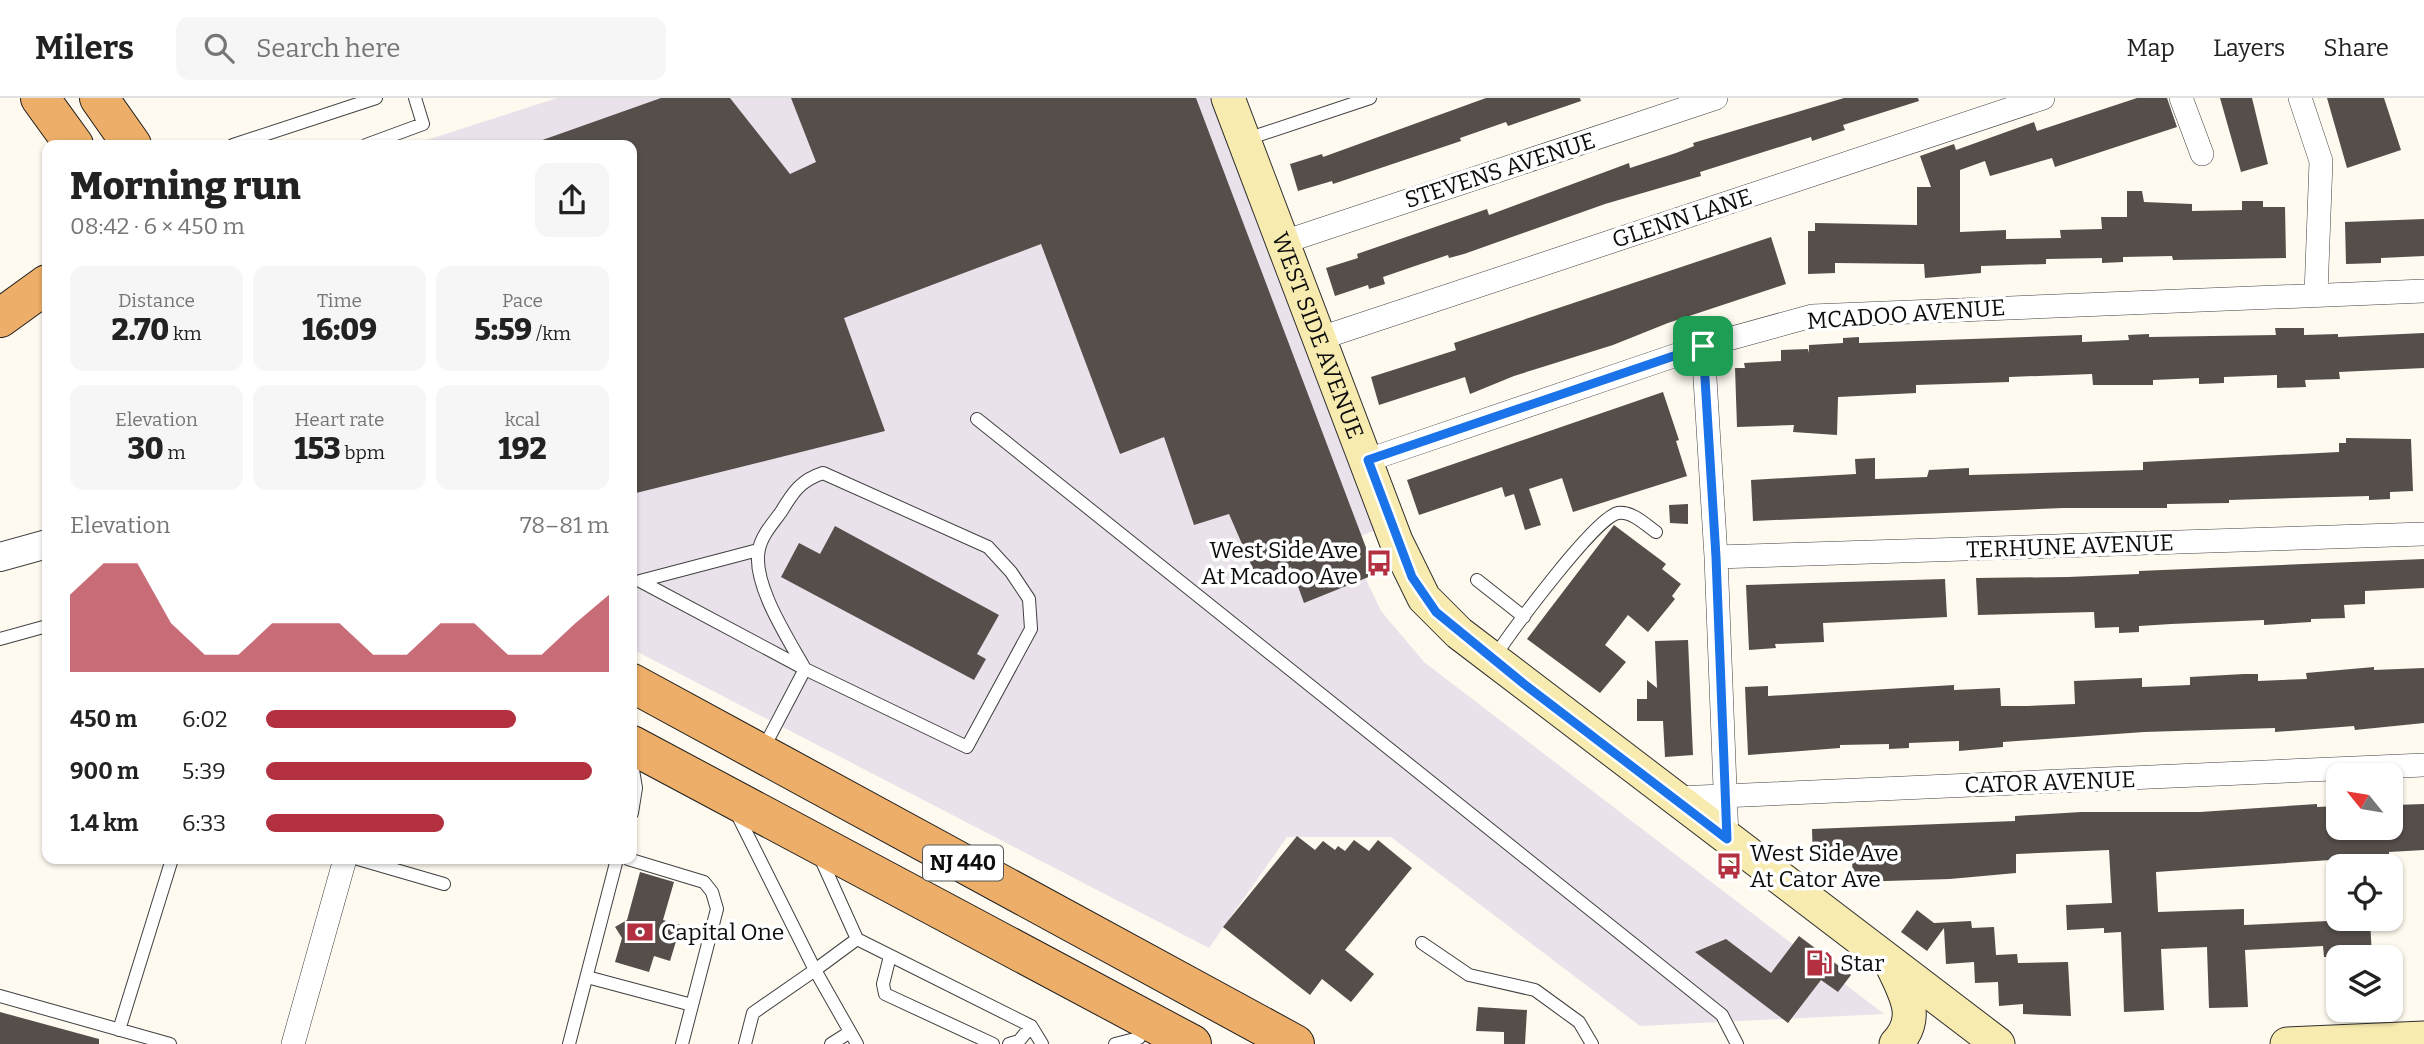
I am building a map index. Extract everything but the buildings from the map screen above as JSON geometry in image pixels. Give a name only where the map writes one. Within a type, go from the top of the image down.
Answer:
[{"type":"highway","points":[[39,98],[56,140]]},
{"type":"highway","points":[[39,98],[70,140]]},
{"type":"highway","points":[[99,98],[131,140]]},
{"type":"highway","points":[[0,318],[42,288]]},
{"type":"highway","name":"NJ 440","points":[[637,686],[1295,1044]]},
{"type":"highway","name":"NJ 440","points":[[637,748],[1158,1033],[1192,1044]]},
{"type":"main road","name":"WEST SIDE AVENUE","points":[[1228,98],[1368,460],[1396,541],[1424,597],[1436,612],[1492,659],[1998,1044]]},
{"type":"main road","points":[[1890,961],[1906,995],[1910,1014],[1907,1033],[1896,1044]]},
{"type":"main road","points":[[2287,1044],[2424,1038]]},
{"type":"street","name":"STEVENS AVENUE","points":[[1284,242],[1716,98]]},
{"type":"street","name":"GLENN LANE","points":[[1321,338],[2043,98]]},
{"type":"street","points":[[2181,98],[2202,154]]},
{"type":"street","points":[[2300,98],[2321,161],[2316,294]]},
{"type":"street","name":"MCADOO AVENUE","points":[[1368,460],[1703,346],[1812,316],[2424,290]]},
{"type":"street","points":[[1703,346],[1716,557],[1727,839]]},
{"type":"street","name":"TERHUNE AVENUE","points":[[1716,557],[2424,534]]},
{"type":"street","points":[[0,557],[42,545]]},
{"type":"street","name":"CATOR AVENUE","points":[[1676,798],[2424,765]]},
{"type":"street","points":[[293,1044],[344,864]]},
{"type":"lane","points":[[257,140],[376,98]]},
{"type":"lane","points":[[380,140],[423,124],[415,98]]},
{"type":"lane","points":[[1243,140],[1370,98]]},
{"type":"lane","points":[[977,419],[1713,1007],[1722,1015],[1737,1044]]},
{"type":"lane","points":[[758,550],[640,581],[805,669],[967,747],[1031,629],[1029,599],[1012,572],[988,547],[823,473],[807,478],[793,491],[758,550],[762,579],[775,617],[805,669]]},
{"type":"lane","points":[[1492,659],[1604,521],[1618,513],[1632,515],[1656,532]]},
{"type":"lane","points":[[1477,580],[1524,617]]},
{"type":"lane","points":[[0,639],[42,627]]},
{"type":"lane","points":[[760,755],[805,669]]},
{"type":"lane","points":[[729,799],[815,970],[857,1044]]},
{"type":"lane","points":[[814,844],[857,939],[1031,1026],[1042,1044]]},
{"type":"lane","points":[[637,862],[704,882],[712,892],[716,909],[682,1044]]},
{"type":"lane","points":[[119,1030],[170,864]]},
{"type":"lane","points":[[375,864],[444,884]]},
{"type":"lane","points":[[569,1044],[616,864]]},
{"type":"lane","points":[[745,1044],[753,1013],[857,939]]},
{"type":"lane","points":[[1422,943],[1469,975],[1535,990],[1579,1022],[1592,1044]]},
{"type":"lane","points":[[890,956],[883,984],[885,993],[993,1044]]},
{"type":"lane","points":[[587,976],[692,1005]]},
{"type":"lane","points":[[0,996],[170,1044]]},
{"type":"lane","points":[[1009,1044],[1019,1041],[1031,1026]]},
{"type":"lane","points":[[831,1044],[850,1031]]},
{"type":"lane","points":[[1115,1044],[1158,1033]]},
{"type":"shaded area","points":[[557,98],[1218,98],[1381,528],[1348,541],[1381,611],[1424,662],[1884,1014],[1640,1026],[1391,837],[1287,837],[1209,948],[637,652],[637,140],[427,140]]},
{"type":"place","name":"West Side Ave At Mcadoo Ave","points":[[1379,563]]},
{"type":"place","name":"West Side Ave At Cator Ave","points":[[1729,866]]},
{"type":"place","name":"Capital One","points":[[640,932]]},
{"type":"place","name":"Star","points":[[1819,963]]},
{"type":"route","points":[[1703,346],[1716,557],[1727,839],[1524,684],[1436,612],[1412,577],[1396,541],[1368,460],[1703,346]]}]
